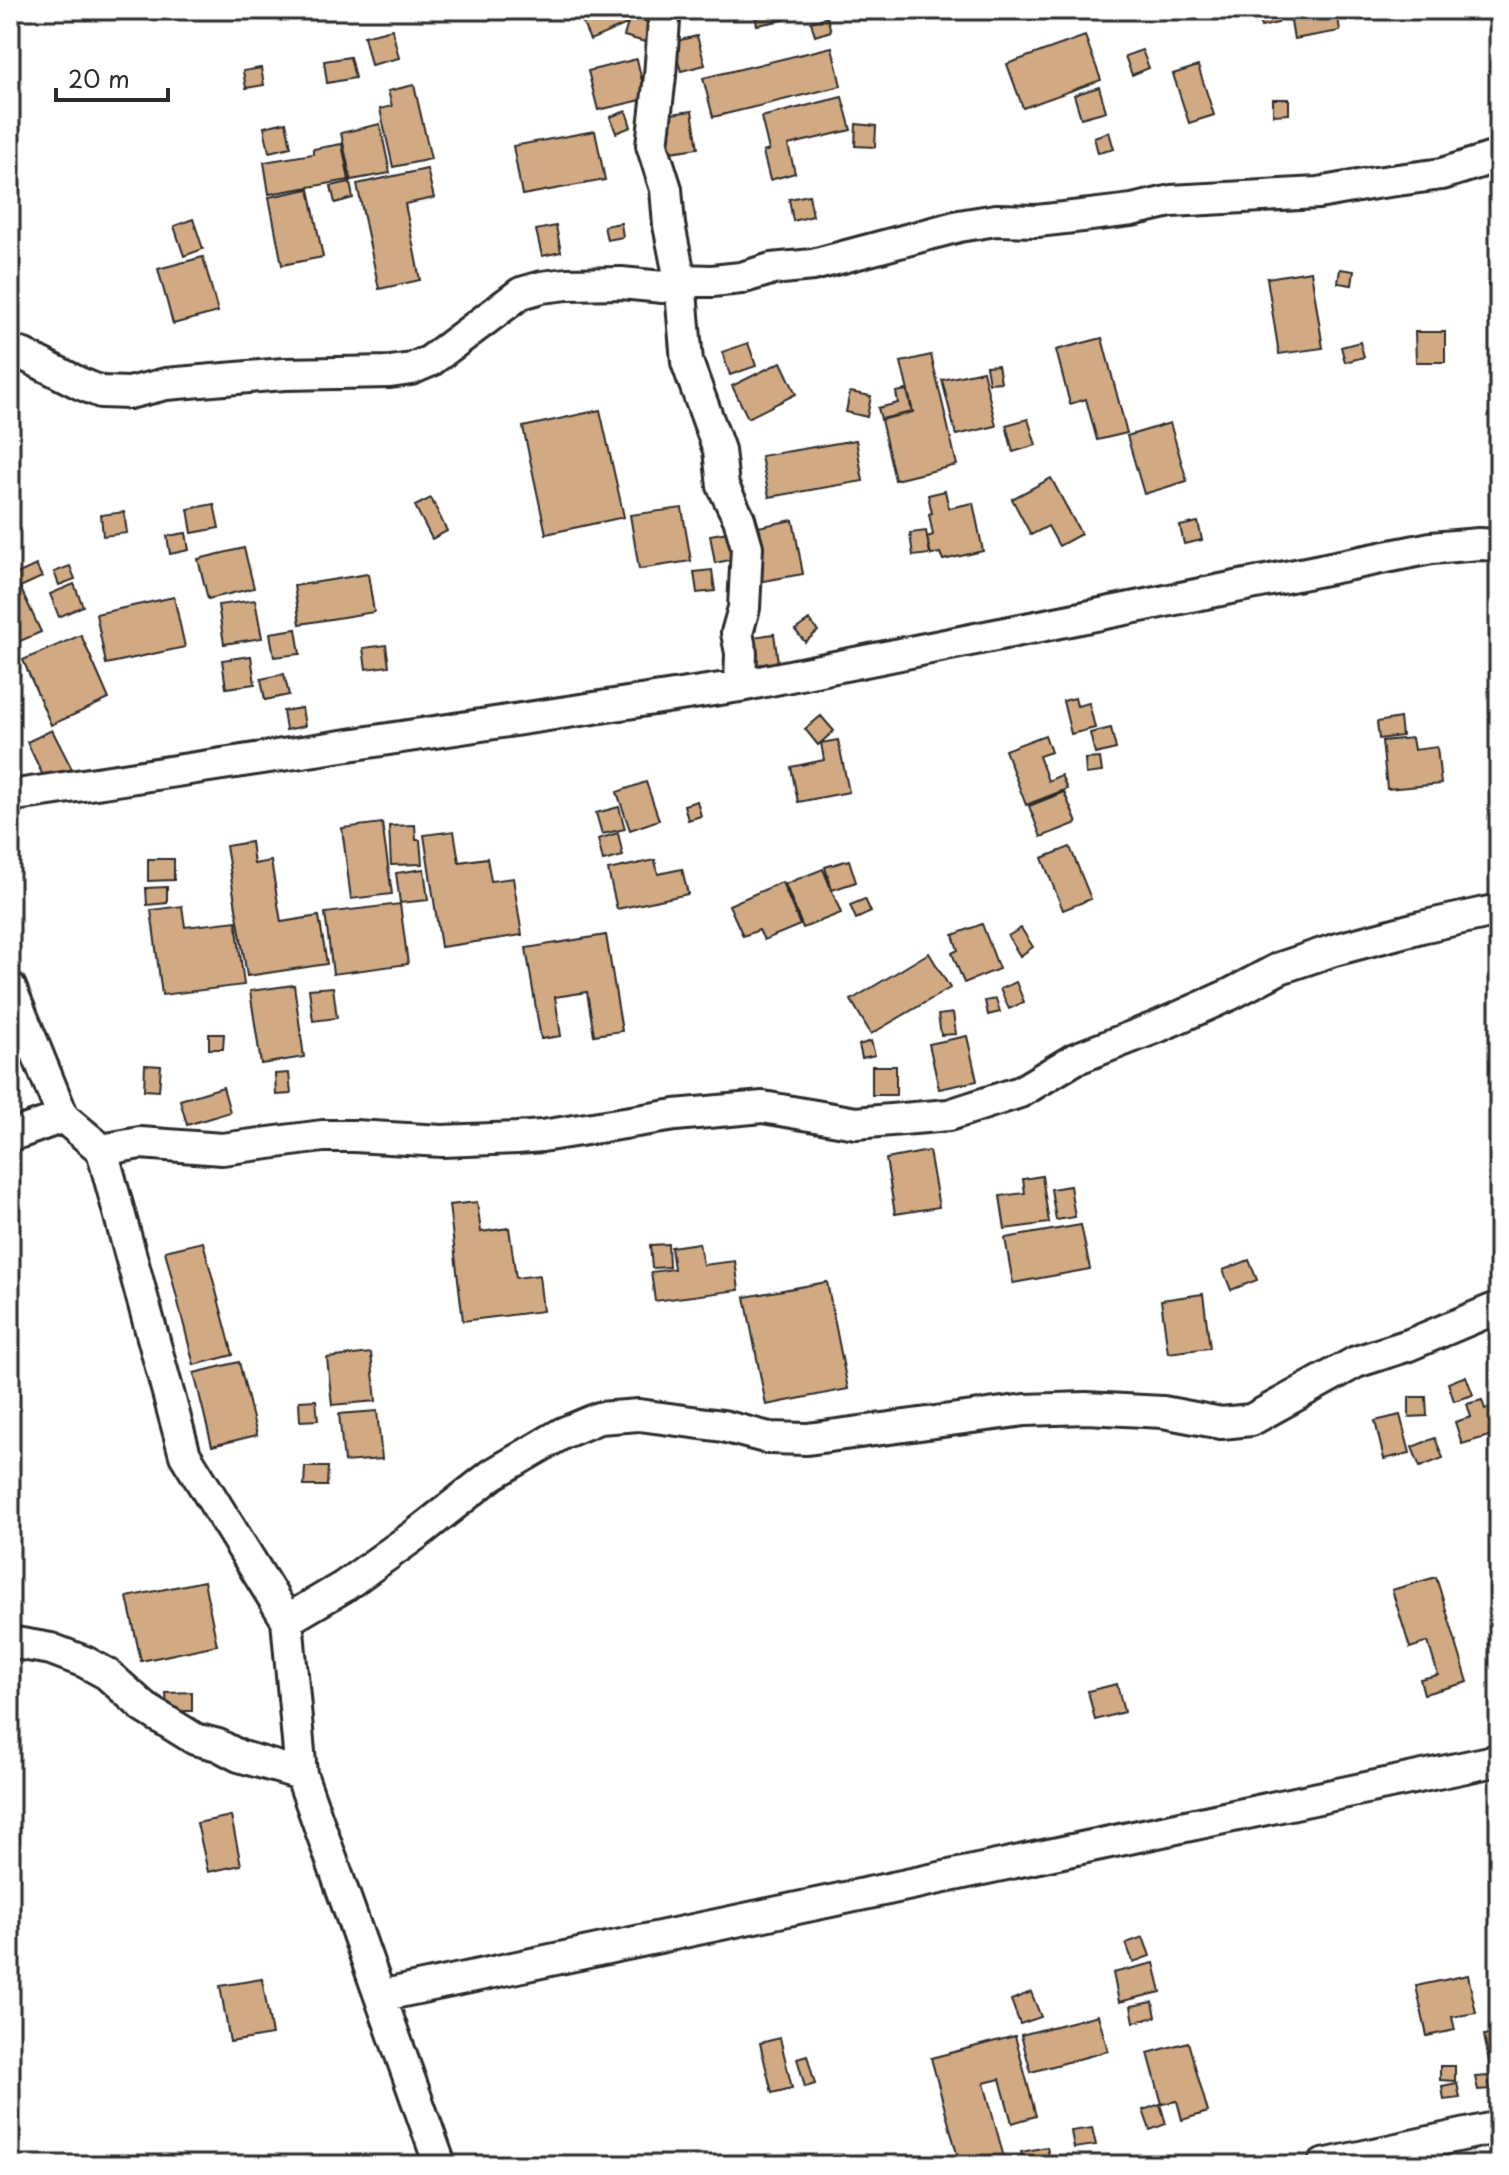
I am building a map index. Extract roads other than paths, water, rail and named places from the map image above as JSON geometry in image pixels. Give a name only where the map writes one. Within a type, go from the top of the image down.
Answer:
[{"type":"street","points":[[663,10],[652,145],[666,189],[669,225],[680,280],[687,362],[719,450],[723,486],[739,519],[747,547],[744,608],[737,633],[741,653],[740,686]]},
{"type":"street","points":[[10,351],[101,392],[129,393],[166,384],[273,375],[390,372],[411,369],[430,361],[521,293],[542,287],[621,283],[663,287],[680,280],[741,278],[771,269],[813,265],[971,224],[1082,216],[1171,201],[1318,193],[1442,174],[1499,156]]},
{"type":"street","points":[[10,796],[740,686],[1431,548],[1499,545]]},
{"type":"street","points":[[102,1150],[140,1143],[222,1149],[323,1136],[455,1141],[517,1138],[662,1116],[763,1107],[856,1123],[949,1115],[1020,1092],[1075,1059],[1157,1027],[1280,968],[1334,950],[1499,910]]},
{"type":"street","points":[[10,987],[63,1117],[102,1150],[185,1455],[287,1620],[301,1774],[440,2165]]},
{"type":"street","points":[[10,1136],[63,1117]]},
{"type":"street","points":[[287,1620],[343,1587],[493,1474],[563,1433],[599,1418],[639,1415],[723,1426],[769,1438],[807,1439],[1025,1410],[1086,1408],[1163,1412],[1221,1423],[1251,1420],[1356,1362],[1409,1345],[1499,1307]]},
{"type":"street","points":[[10,1642],[51,1649],[85,1662],[107,1674],[145,1708],[195,1739],[301,1774]]},
{"type":"street","points":[[380,1996],[1499,1760]]},
{"type":"street","points":[[1323,2165],[1499,2127]]}]
